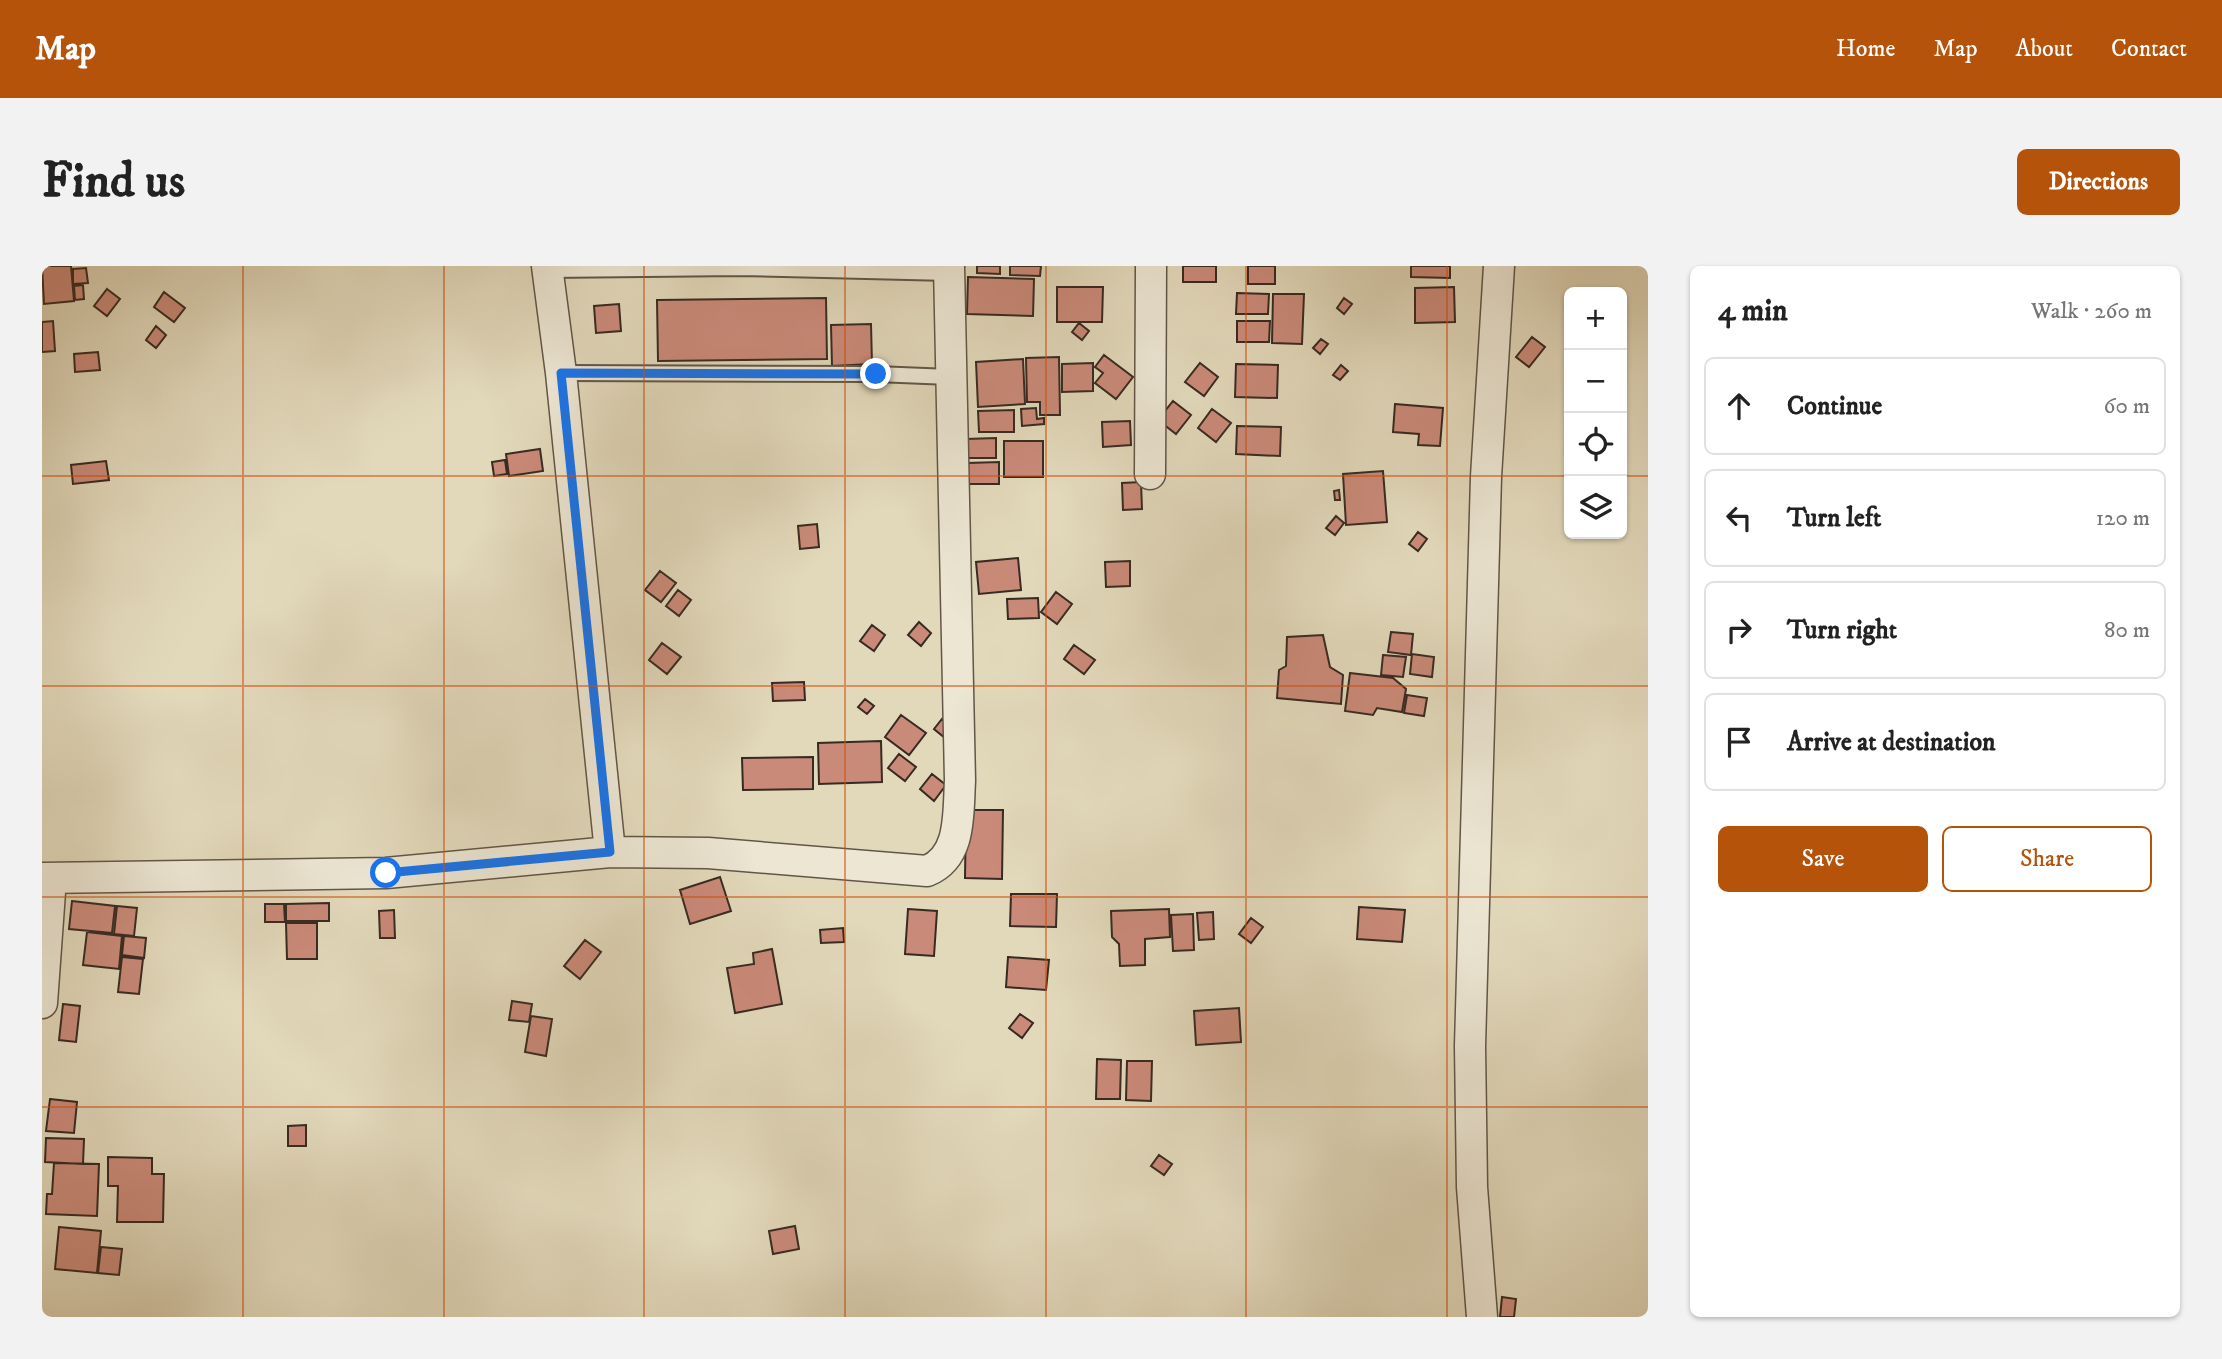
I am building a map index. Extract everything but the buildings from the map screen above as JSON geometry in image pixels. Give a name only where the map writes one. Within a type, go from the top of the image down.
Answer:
[{"type":"street","points":[[1150,474],[1151,266]]},
{"type":"street","points":[[1482,1317],[1472,1187],[1470,1033],[1486,490],[1499,266]]},
{"type":"street","points":[[547,268],[561,373],[610,852]]},
{"type":"street","points":[[43,986],[47,878],[386,873],[610,852],[708,853],[928,871],[939,866],[953,848],[960,781],[949,270]]},
{"type":"lane","points":[[547,268],[949,270]]},
{"type":"lane","points":[[561,373],[876,374],[950,377]]},
{"type":"route","points":[[386,873],[610,852],[561,373],[876,374]]}]
